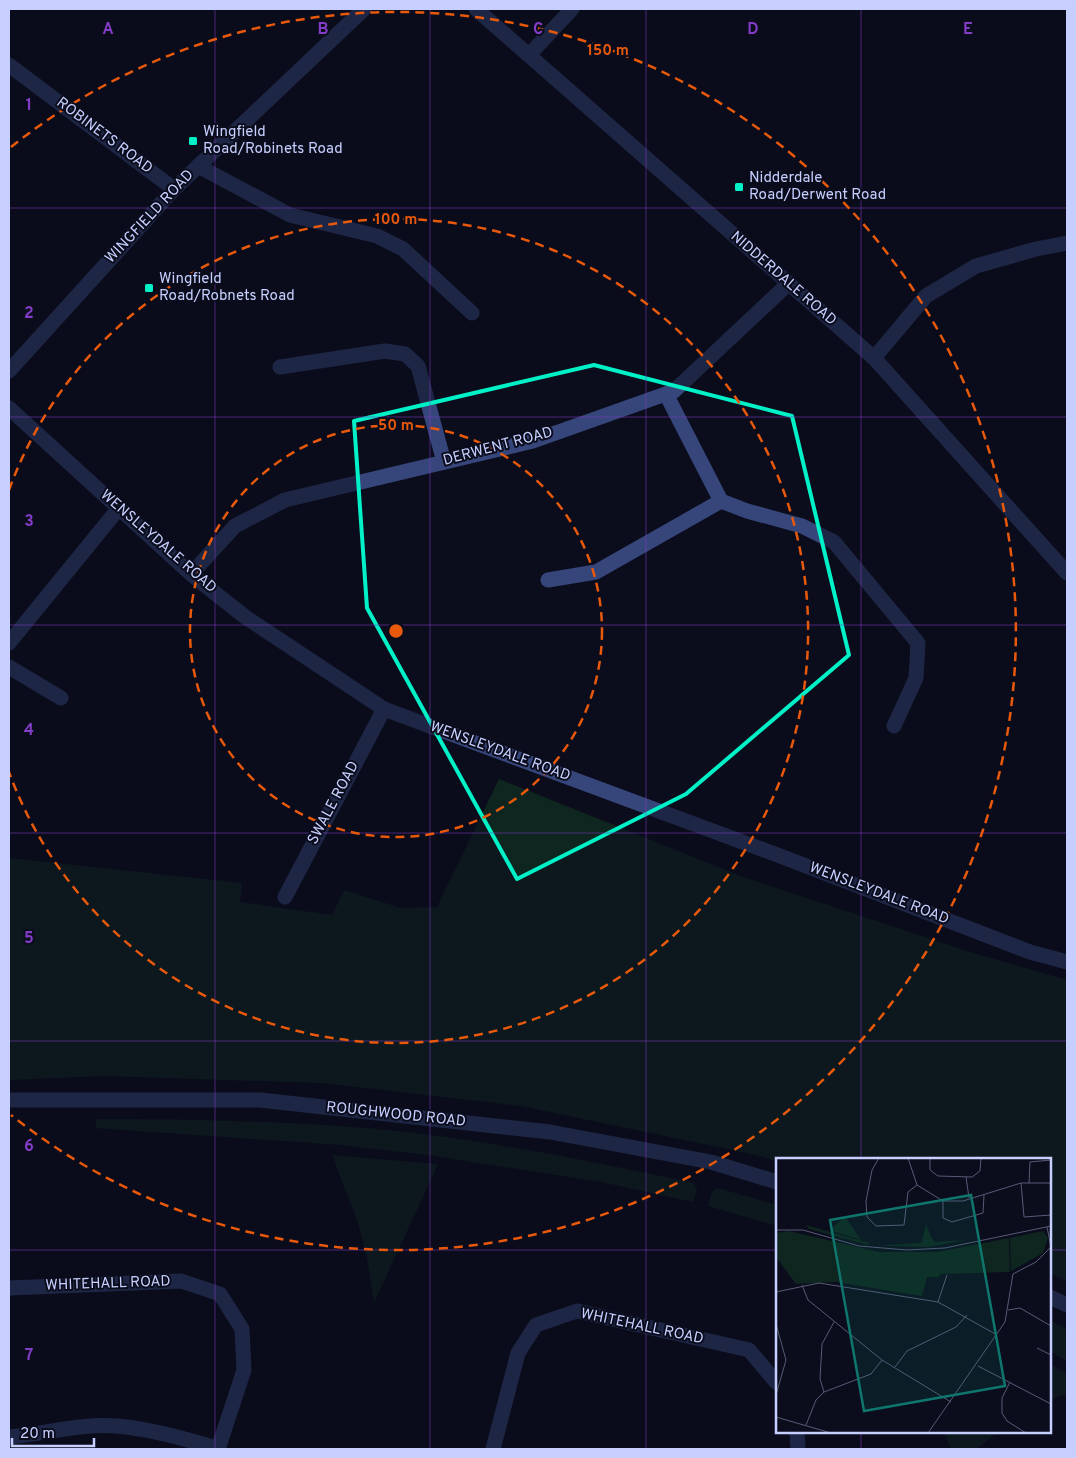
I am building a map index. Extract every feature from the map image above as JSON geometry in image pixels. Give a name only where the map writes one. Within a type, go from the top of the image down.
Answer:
[{"type":"street","name":"WINGFIELD ROAD","points":[[9,371],[174,189],[364,9]]},
{"type":"street","name":"NIDDERDALE ROAD","points":[[476,9],[874,358],[1067,573]]},
{"type":"street","points":[[529,56],[572,9]]},
{"type":"street","name":"ROBINETS ROAD","points":[[9,65],[174,189]]},
{"type":"street","points":[[198,166],[290,215],[377,236],[403,249],[472,313]]},
{"type":"street","points":[[874,358],[926,296],[934,291],[976,266],[1036,249],[1067,243]]},
{"type":"street","name":"DERWENT ROAD","points":[[191,574],[235,526],[285,500],[532,441],[674,391],[788,284]]},
{"type":"street","points":[[280,367],[385,351],[405,354],[418,366],[444,462]]},
{"type":"street","points":[[666,394],[721,502],[802,526],[834,542],[918,643],[916,678],[894,726]]},
{"type":"street","name":"WENSLEYDALE ROAD","points":[[9,408],[191,574],[244,616],[384,709],[765,850],[1030,952],[1067,962]]},
{"type":"street","points":[[548,580],[596,572],[721,502]]},
{"type":"street","points":[[9,643],[119,508]]},
{"type":"street","points":[[9,666],[61,698]]},
{"type":"street","name":"SWALE ROAD","points":[[285,897],[384,709]]},
{"type":"street","name":"ROUGHWOOD ROAD","points":[[9,1100],[260,1100],[550,1132],[711,1162],[776,1182]]},
{"type":"street","name":"WHITEHALL ROAD","points":[[9,1288],[181,1281],[220,1294],[242,1329],[244,1370],[219,1449],[163,1433],[116,1426],[70,1428],[16,1441]]},
{"type":"street","points":[[1051,1297],[1067,1305]]},
{"type":"street","name":"WHITEHALL ROAD","points":[[493,1449],[518,1353],[536,1325],[577,1311],[748,1350],[776,1383]]},
{"type":"street","points":[[796,1433],[798,1449]]},
{"type":"highlighted area","points":[[594,365],[792,416],[849,655],[686,794],[517,879],[367,608],[354,421]]},
{"type":"green space","points":[[499,779],[741,876],[970,952],[1067,980],[1067,1282],[1051,1274],[1051,1158],[776,1158],[776,1161],[521,1106],[322,1083],[104,1076],[9,1080],[9,858],[242,883],[240,902],[332,915],[344,890],[401,908],[437,907]]},
{"type":"green space","points":[[97,1119],[272,1122],[417,1133],[536,1152],[694,1183],[697,1190],[693,1202],[601,1182],[427,1155],[341,1145],[95,1128]]},
{"type":"green space","points":[[332,1155],[438,1164],[374,1303],[367,1258],[358,1223]]},
{"type":"green space","points":[[718,1188],[776,1205],[776,1226],[708,1206],[712,1193]]},
{"type":"green space","points":[[1051,1321],[1067,1330],[1067,1361],[1051,1352]]},
{"type":"green space","points":[[1051,1365],[1067,1374],[1067,1394],[1051,1400]]},
{"type":"green space","points":[[944,1433],[997,1433],[976,1449],[951,1449]]},
{"type":"place","name":"Wingfield Road/Robinets Road","points":[[193,141]]},
{"type":"place","name":"Nidderdale Road/Derwent Road","points":[[739,187]]},
{"type":"place","name":"Wingfield Road/Robnets Road","points":[[149,288]]}]
